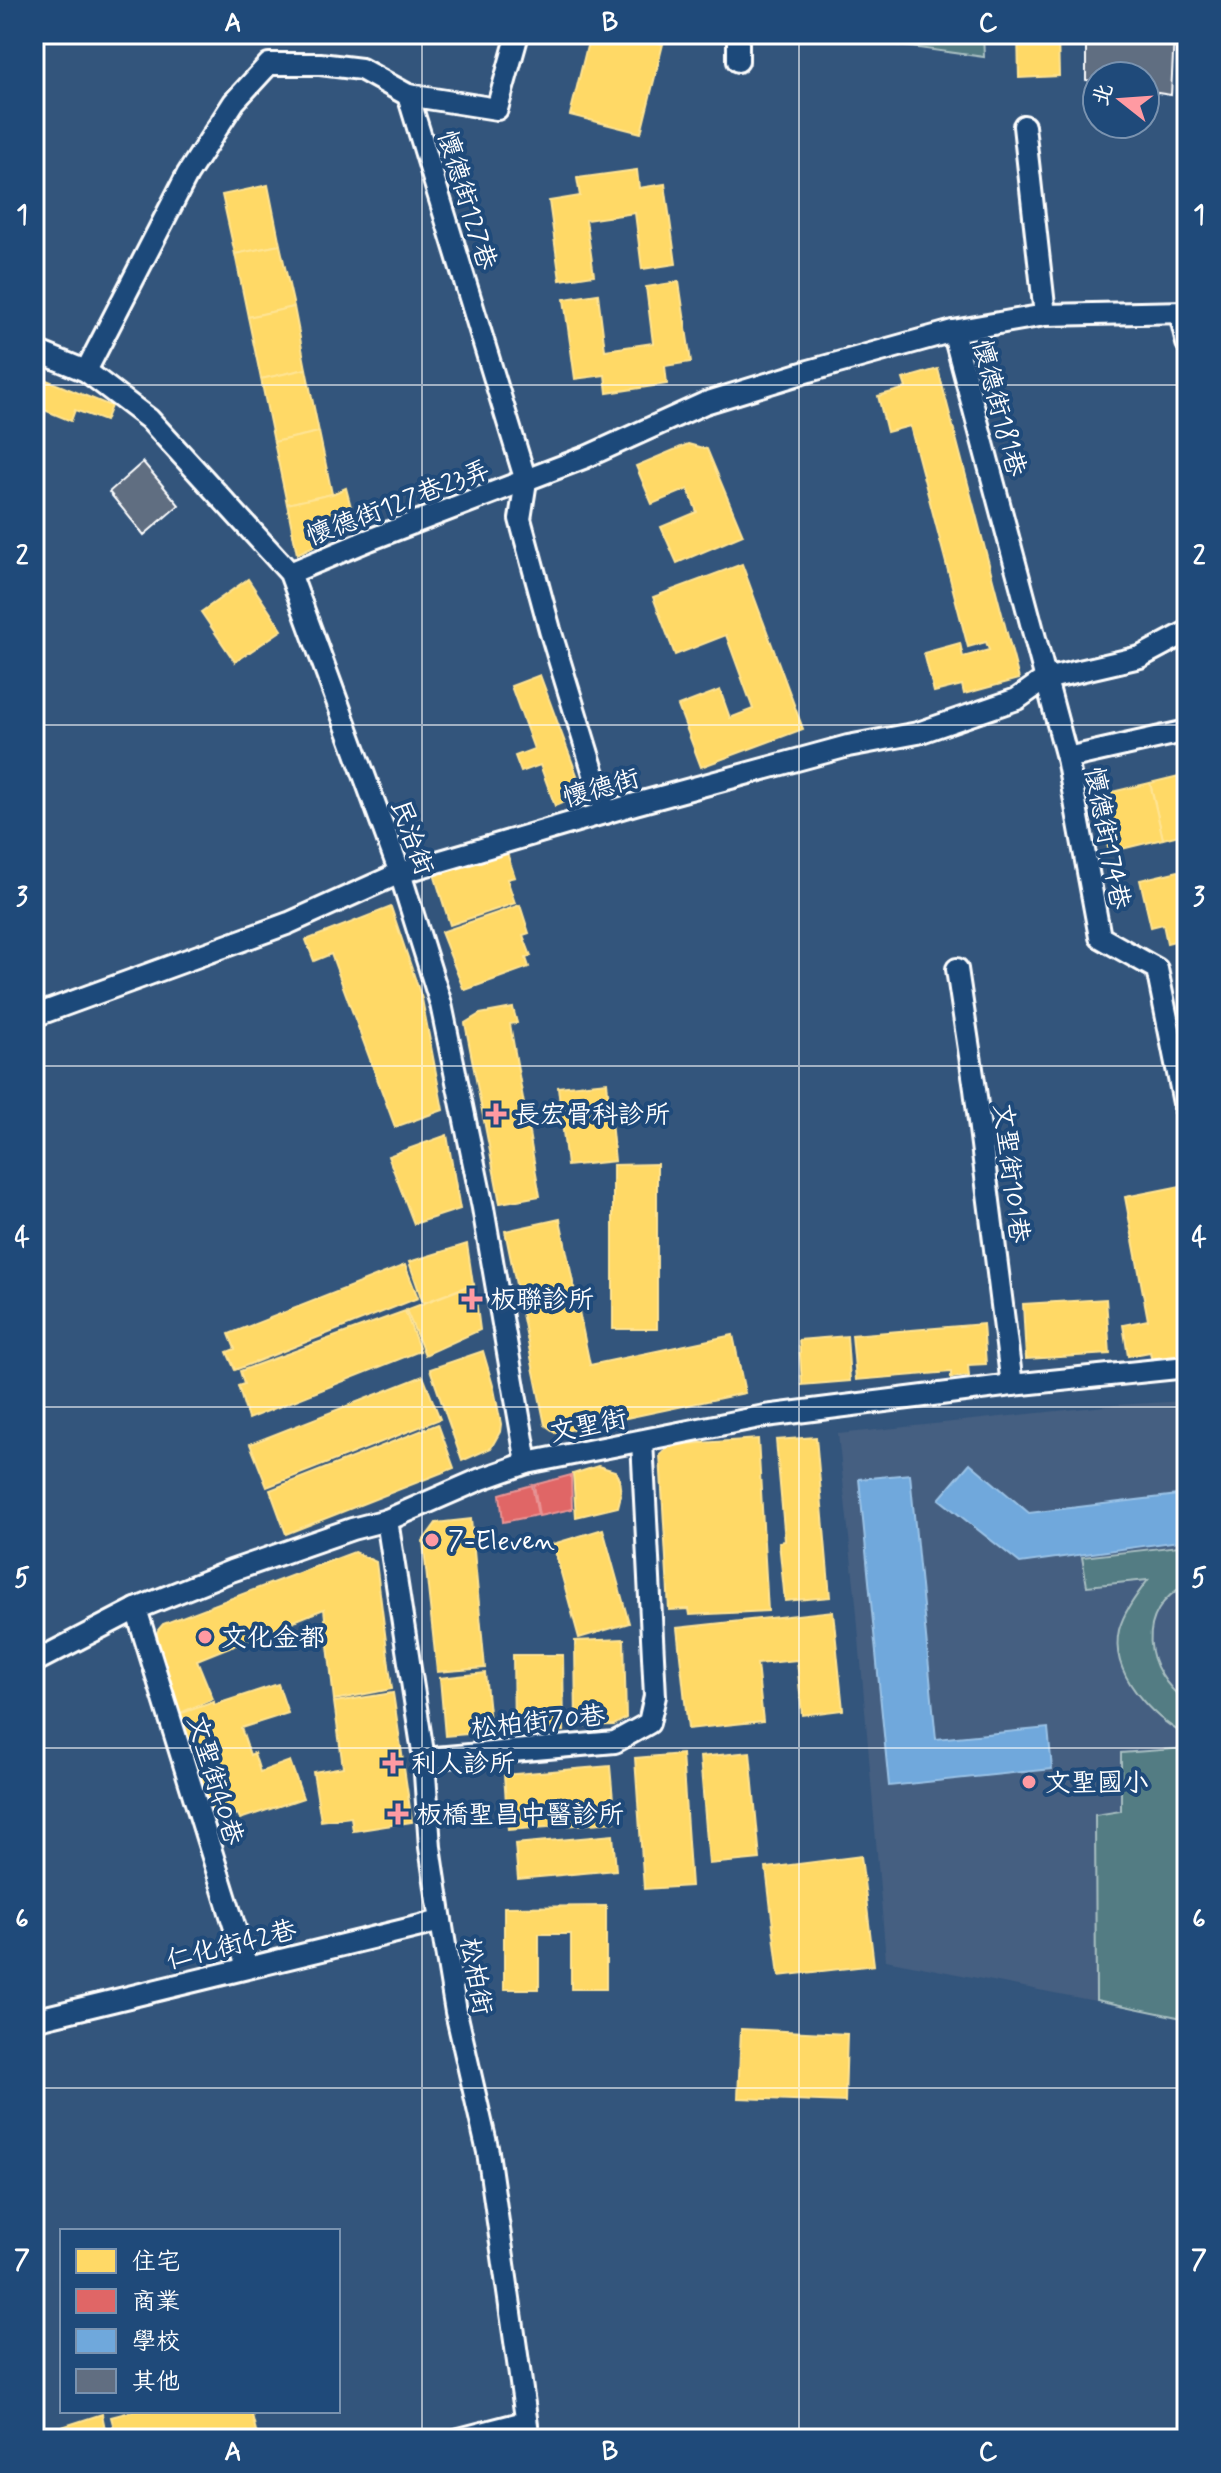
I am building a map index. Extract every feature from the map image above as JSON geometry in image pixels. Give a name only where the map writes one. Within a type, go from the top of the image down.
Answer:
[{"type":"street","name":"懷德街127巷","points":[[518,34],[497,109],[408,95],[526,481],[520,519],[606,813]]},
{"type":"street","points":[[738,34],[738,61]]},
{"type":"street","points":[[86,371],[187,175],[234,102],[269,64],[320,64],[361,69],[408,95]]},
{"type":"street","points":[[1024,126],[1045,315]]},
{"type":"street","points":[[1177,312],[1187,343]]},
{"type":"street","name":"懷德街181巷","points":[[1045,679],[953,331],[1045,315],[1177,312]]},
{"type":"street","points":[[526,481],[705,403],[953,331]]},
{"type":"street","name":"民治街","points":[[34,350],[86,371],[149,419],[290,573],[400,873],[441,1004],[464,1109],[527,1463]]},
{"type":"street","name":"懷德街127巷23弄","points":[[290,573],[526,481]]},
{"type":"street","name":"懷德街","points":[[34,1016],[289,923],[400,873],[848,746],[918,733],[1017,699],[1045,679],[1140,657],[1187,632]]},
{"type":"street","name":"懷德街174巷","points":[[1045,679],[1067,758],[1100,937],[1157,969],[1187,1118]]},
{"type":"street","points":[[1067,758],[1187,731]]},
{"type":"street","name":"文聖街101巷","points":[[957,969],[1012,1385]]},
{"type":"street","name":"文聖街","points":[[34,1662],[136,1609],[231,1571],[387,1520],[481,1479],[527,1463],[765,1416],[1187,1367]]},
{"type":"street","name":"松柏街70巷","points":[[424,1759],[615,1742],[649,1723],[655,1696],[642,1441]]},
{"type":"street","name":"松柏街","points":[[387,1520],[424,1759],[430,1847],[441,1921],[456,2012],[488,2152],[527,2430]]},
{"type":"street","name":"文聖街40巷","points":[[136,1609],[247,1967]]},
{"type":"street","name":"仁化街42巷","points":[[34,2020],[441,1921]]},
{"type":"street","points":[[459,2439],[527,2430]]},
{"type":"shaded area","name":"文聖國小","points":[[1187,1401],[1187,2019],[886,1960],[856,1603],[838,1434],[1115,1405]]},
{"type":"green space","points":[[818,34],[983,34],[984,57]]},
{"type":"green space","points":[[1187,1545],[1187,1584],[1158,1609],[1152,1625],[1151,1642],[1161,1674],[1187,1702],[1187,1736],[1147,1706],[1127,1678],[1120,1662],[1118,1646],[1121,1623],[1148,1580],[1087,1586],[1082,1557]]},
{"type":"green space","points":[[1187,1748],[1187,2019],[1096,2000],[1095,1815],[1121,1811],[1121,1753]]},
{"type":"building: 住宅","points":[[590,34],[622,34],[663,44],[641,133],[570,115]]},
{"type":"building: 住宅","points":[[1018,34],[1058,34],[1059,76],[1019,78]]},
{"type":"building: 住宅","points":[[637,170],[639,188],[665,184],[676,264],[642,269],[635,213],[586,220],[594,275],[560,280],[549,201],[580,196],[577,178]]},
{"type":"building: 住宅","points":[[268,185],[280,245],[235,254],[222,195]]},
{"type":"building: 住宅","points":[[280,245],[294,307],[248,317],[235,254]]},
{"type":"building: 住宅","points":[[679,282],[691,362],[665,366],[667,384],[607,393],[605,375],[575,379],[564,299],[598,294],[605,350],[653,343],[646,287]]},
{"type":"building: 住宅","points":[[294,307],[306,369],[261,379],[248,317]]},
{"type":"building: 住宅","points":[[306,369],[319,432],[274,442],[261,379]]},
{"type":"building: 住宅","points":[[938,369],[1019,679],[964,694],[962,685],[934,692],[924,653],[960,643],[963,657],[989,650],[986,642],[968,647],[910,426],[887,432],[878,396],[906,388],[903,379]]},
{"type":"building: 住宅","points":[[34,375],[111,406],[105,421],[75,410],[71,421],[42,409],[37,421],[34,420]]},
{"type":"building: 住宅","points":[[319,432],[332,494],[287,504],[274,442]]},
{"type":"building: 住宅","points":[[688,444],[707,449],[743,535],[677,563],[661,527],[697,512],[688,489],[652,504],[636,466]]},
{"type":"building: 住宅","points":[[346,488],[356,526],[297,554],[287,504]]},
{"type":"building: 住宅","points":[[742,564],[803,729],[701,767],[678,706],[720,690],[730,718],[753,709],[726,635],[675,655],[653,597]]},
{"type":"building: 住宅","points":[[248,579],[282,630],[235,662],[201,612]]},
{"type":"building: 住宅","points":[[540,675],[584,794],[555,806],[540,765],[521,772],[515,756],[534,749],[511,686]]},
{"type":"building: 住宅","points":[[1187,774],[1187,833],[1163,839],[1150,783]]},
{"type":"building: 住宅","points":[[1150,783],[1163,839],[1109,852],[1095,796]]},
{"type":"building: 住宅","points":[[506,850],[515,877],[507,879],[515,903],[450,925],[434,874]]},
{"type":"building: 住宅","points":[[1187,869],[1187,938],[1167,943],[1163,924],[1151,927],[1140,880]]},
{"type":"building: 住宅","points":[[520,905],[529,933],[523,935],[531,956],[526,958],[529,967],[465,990],[441,932]]},
{"type":"building: 住宅","points":[[391,907],[422,999],[443,1110],[395,1127],[331,954],[314,961],[306,940]]},
{"type":"building: 住宅","points":[[513,1008],[517,1023],[510,1024],[540,1196],[500,1203],[465,1023],[480,1014]]},
{"type":"building: 住宅","points":[[607,1082],[615,1161],[567,1166],[558,1087]]},
{"type":"building: 住宅","points":[[447,1135],[460,1209],[414,1224],[388,1156]]},
{"type":"building: 住宅","points":[[657,1164],[657,1329],[613,1329],[613,1165]]},
{"type":"building: 住宅","points":[[1181,1186],[1187,1216],[1187,1355],[1152,1362],[1150,1352],[1128,1356],[1123,1325],[1148,1320],[1125,1197]]},
{"type":"building: 住宅","points":[[560,1219],[590,1365],[733,1335],[745,1393],[556,1433],[545,1425],[505,1231]]},
{"type":"building: 住宅","points":[[467,1244],[473,1284],[423,1303],[409,1262]]},
{"type":"building: 住宅","points":[[405,1265],[418,1298],[235,1370],[227,1352],[235,1349],[229,1334]]},
{"type":"building: 住宅","points":[[474,1284],[480,1330],[425,1355],[406,1310]]},
{"type":"building: 住宅","points":[[1106,1299],[1110,1354],[1026,1359],[1023,1304]]},
{"type":"building: 住宅","points":[[405,1311],[420,1351],[248,1419],[238,1386],[244,1384],[240,1371]]},
{"type":"building: 住宅","points":[[983,1324],[986,1364],[968,1365],[969,1376],[951,1378],[951,1372],[856,1380],[852,1335]]},
{"type":"building: 住宅","points":[[847,1336],[850,1381],[802,1385],[799,1340]]},
{"type":"building: 住宅","points":[[483,1351],[494,1389],[500,1432],[491,1448],[462,1461],[430,1369]]},
{"type":"building: 住宅","points":[[423,1376],[440,1419],[267,1487],[250,1444]]},
{"type":"building: 住宅","points":[[438,1424],[454,1468],[286,1534],[270,1490]]},
{"type":"building: 住宅","points":[[816,1437],[830,1597],[785,1601],[779,1542],[785,1541],[776,1440]]},
{"type":"building: 住宅","points":[[758,1439],[768,1611],[690,1615],[689,1609],[669,1610],[660,1455],[671,1445]]},
{"type":"building: 住宅","points":[[598,1466],[615,1471],[619,1479],[621,1495],[618,1507],[576,1517],[573,1474]]},
{"type":"building: 住宅","points":[[471,1519],[485,1668],[437,1672],[423,1541],[436,1523]]},
{"type":"building: 住宅","points":[[603,1529],[629,1623],[579,1638],[553,1544]]},
{"type":"building: 住宅","name":"文化金都","points":[[354,1552],[376,1562],[392,1689],[334,1700],[324,1609],[197,1660],[213,1699],[178,1714],[154,1644],[163,1624]]},
{"type":"building: 住宅","points":[[833,1611],[843,1710],[802,1715],[797,1660],[757,1664],[763,1721],[688,1729],[677,1628]]},
{"type":"building: 住宅","points":[[624,1639],[626,1718],[614,1725],[576,1726],[575,1641]]},
{"type":"building: 住宅","points":[[513,1655],[563,1655],[564,1731],[514,1732]]},
{"type":"building: 住宅","points":[[485,1673],[491,1732],[445,1736],[440,1678]]},
{"type":"building: 住宅","points":[[278,1684],[288,1713],[241,1728],[250,1755],[254,1753],[260,1772],[290,1761],[303,1798],[240,1819],[238,1814],[214,1822],[179,1714]]},
{"type":"building: 住宅","points":[[393,1693],[412,1822],[353,1831],[351,1817],[321,1821],[313,1772],[343,1767],[334,1702]]},
{"type":"building: 住宅","points":[[750,1752],[760,1859],[709,1864],[700,1757]]},
{"type":"building: 住宅","points":[[682,1754],[691,1886],[644,1889],[635,1758]]},
{"type":"building: 住宅","points":[[610,1766],[615,1822],[508,1830],[504,1775]]},
{"type":"building: 住宅","points":[[613,1835],[616,1870],[518,1879],[515,1844]]},
{"type":"building: 住宅","points":[[861,1856],[874,1965],[779,1976],[766,1868]]},
{"type":"building: 住宅","points":[[606,1906],[606,1989],[571,1989],[571,1934],[539,1934],[539,1989],[504,1989],[504,1907]]},
{"type":"building: 住宅","points":[[741,2029],[847,2034],[845,2102],[738,2098]]},
{"type":"building: 住宅","points":[[126,2413],[252,2413],[258,2439],[117,2439],[111,2417]]},
{"type":"building: 住宅","points":[[102,2414],[107,2439],[34,2439],[34,2436]]},
{"type":"building: 商業","points":[[571,1475],[572,1509],[539,1516],[534,1485]]},
{"type":"building: 商業","points":[[532,1485],[538,1515],[503,1522],[500,1494]]},
{"type":"building: 學校","points":[[970,1463],[1029,1513],[1187,1494],[1187,1540],[1020,1563],[939,1499]]},
{"type":"building: 學校","points":[[910,1474],[936,1739],[1048,1728],[1052,1769],[889,1786],[859,1479]]},
{"type":"building: 其他","points":[[1086,34],[1174,34],[1171,95],[1161,93],[1161,60],[1086,60]]},
{"type":"building: 其他","points":[[143,462],[179,505],[144,535],[109,492]]},
{"type":"place","name":"長宏骨科診所","points":[[496,1114]]},
{"type":"place","name":"板聯診所","points":[[472,1299]]},
{"type":"place","name":"7-Eleven","points":[[432,1540]]},
{"type":"place","name":"文化金都","points":[[205,1637]]},
{"type":"place","name":"利人診所","points":[[393,1763]]},
{"type":"place","name":"文聖國小","points":[[1029,1782]]},
{"type":"place","name":"板橋聖昌中醫診所","points":[[398,1814]]}]
